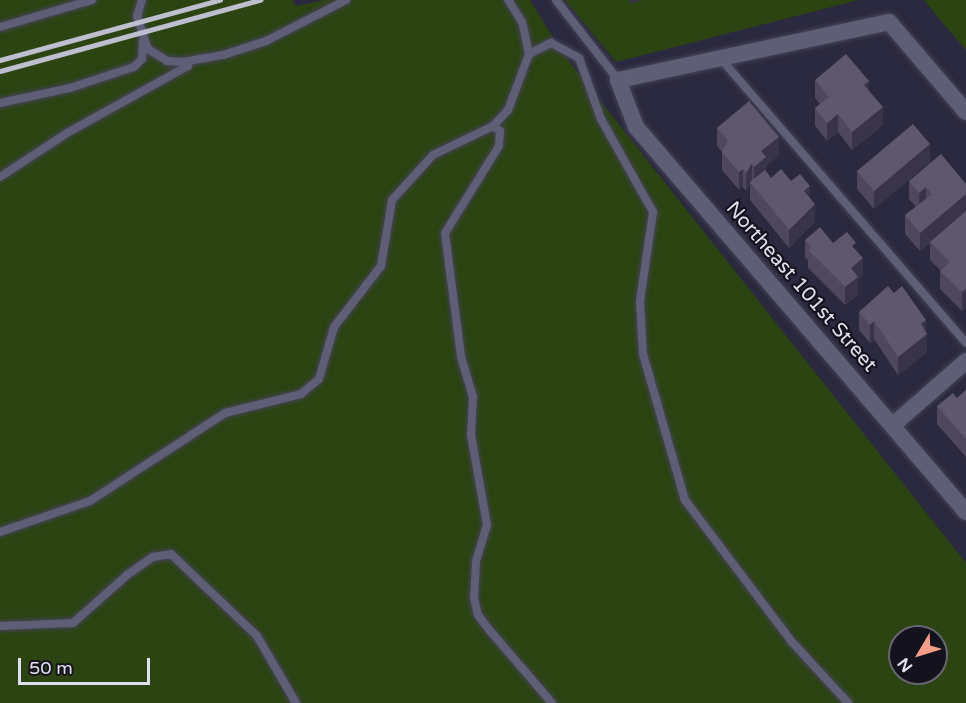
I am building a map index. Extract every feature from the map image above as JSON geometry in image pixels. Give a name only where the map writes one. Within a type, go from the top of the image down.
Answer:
[{"type":"street","points":[[618,80],[889,22],[966,112]]},
{"type":"street","name":"Northeast 101st Street","points":[[618,80],[636,127],[966,512]]},
{"type":"street","points":[[893,425],[966,361]]},
{"type":"lane","points":[[0,27],[92,0]]},
{"type":"lane","points":[[0,103],[70,88],[134,67],[142,59],[142,41],[137,16],[141,0]]},
{"type":"lane","points":[[0,177],[185,64],[266,41],[346,0]]},
{"type":"lane","points":[[0,532],[90,501],[225,413],[254,403],[284,399],[309,388],[324,367],[334,327],[381,266],[392,200],[433,155],[493,126],[508,110],[529,54],[525,30],[508,0]]},
{"type":"lane","points":[[556,0],[618,80]]},
{"type":"lane","points":[[142,41],[157,57],[185,64]]},
{"type":"lane","points":[[529,54],[551,43],[579,58],[601,119],[653,212],[640,301],[643,354],[685,500],[792,642],[848,703]]},
{"type":"lane","points":[[721,58],[966,343]]},
{"type":"lane","points":[[493,126],[500,130],[499,146],[445,233],[461,357],[473,397],[471,435],[487,525],[476,561],[474,598],[478,615],[490,632],[552,703]]},
{"type":"lane","points":[[0,626],[73,623],[122,579],[153,557],[171,554],[257,636],[296,703]]},
{"type":"green space","points":[[0,0],[292,0],[296,6],[325,0],[530,0],[564,55],[966,563],[966,703],[0,703]]},
{"type":"green space","points":[[565,0],[859,0],[616,62]]},
{"type":"green space","points":[[924,0],[966,0],[966,50],[942,22]]},
{"type":"building","points":[[846,54],[869,81],[864,85],[883,107],[852,132],[838,114],[827,123],[815,108],[829,97],[815,80]]},
{"type":"building","points":[[749,101],[779,137],[761,151],[766,157],[754,167],[752,163],[746,173],[743,169],[739,172],[722,152],[728,140],[717,128]]},
{"type":"building","points":[[913,124],[930,144],[874,191],[857,171]]},
{"type":"building","points":[[941,154],[966,184],[966,194],[920,233],[905,215],[932,194],[926,187],[919,193],[909,181]]},
{"type":"building","points":[[781,169],[791,181],[800,174],[810,186],[804,191],[815,204],[789,230],[750,182],[765,170],[771,178]]},
{"type":"building","points":[[966,211],[966,289],[962,292],[940,271],[950,262],[930,242]]},
{"type":"building","points":[[820,227],[833,243],[847,232],[856,243],[852,246],[863,258],[851,268],[858,277],[845,287],[808,250],[811,247],[805,240]]},
{"type":"building","points":[[888,286],[894,293],[902,286],[926,320],[921,324],[927,334],[898,357],[874,321],[870,325],[859,312]]},
{"type":"building","points":[[966,390],[966,439],[937,406],[953,393],[957,398]]},
{"type":"railway","points":[[0,60],[220,0]]},
{"type":"railway","points":[[0,71],[260,0]]}]
